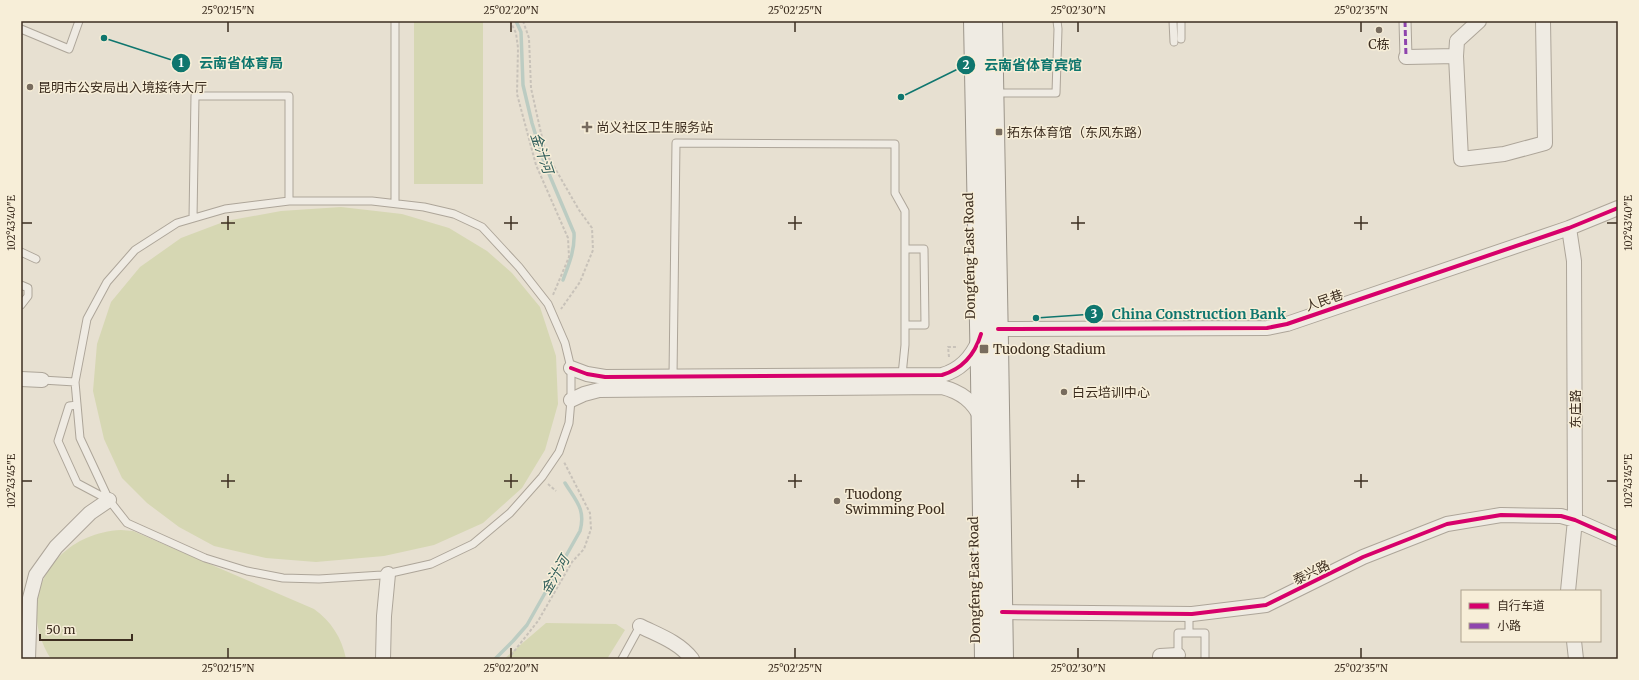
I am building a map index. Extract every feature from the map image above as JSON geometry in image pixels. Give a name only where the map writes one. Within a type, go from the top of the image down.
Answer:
[{"type":"main road","name":"Dongfeng East Road","points":[[974,21],[1002,612],[1002,659]]},
{"type":"main road","name":"Dongfeng East Road","points":[[985,659],[982,419],[989,323],[993,93],[992,21]]},
{"type":"street","points":[[1405,21],[1406,57],[1456,56]]},
{"type":"street","points":[[1479,21],[1457,41],[1456,56],[1461,159],[1504,154],[1546,143],[1543,21]]},
{"type":"street","name":"人民巷","points":[[989,323],[1266,328],[1287,324],[1569,228],[1618,208]]},
{"type":"street","name":"东庄路","points":[[1568,590],[1575,520],[1574,261],[1569,228]]},
{"type":"street","points":[[571,368],[587,374],[605,377],[942,375],[959,367],[971,355],[989,323]]},
{"type":"street","points":[[21,379],[42,380]]},
{"type":"street","points":[[571,400],[584,394],[599,390],[942,387],[951,389],[966,397],[975,407],[982,419]]},
{"type":"street","points":[[28,659],[30,640],[30,598],[36,575],[56,547],[90,512],[109,500]]},
{"type":"street","name":"泰兴路","points":[[1002,612],[1189,614],[1266,605],[1363,557],[1447,524],[1501,515],[1561,516],[1575,520],[1618,539]]},
{"type":"street","points":[[383,659],[384,616],[388,574]]},
{"type":"street","points":[[640,626],[673,642],[687,652],[692,659]]},
{"type":"street","points":[[1574,642],[1576,659]]},
{"type":"street","points":[[1160,659],[1160,656],[1178,657]]},
{"type":"lane","points":[[21,29],[69,49],[79,21]]},
{"type":"lane","points":[[394,21],[395,203]]},
{"type":"lane","points":[[993,93],[1056,93],[1058,28],[1056,21]]},
{"type":"lane","points":[[1173,21],[1178,40],[1181,21]]},
{"type":"lane","points":[[193,218],[195,96],[289,96],[289,201]]},
{"type":"lane","points":[[673,376],[676,143],[895,144],[895,193],[905,211],[905,325],[902,375]]},
{"type":"lane","points":[[289,201],[372,201],[395,203],[424,207],[454,214],[482,227],[519,267],[548,304],[565,342],[571,368],[571,400],[570,423],[559,452],[542,477],[510,513],[473,544],[431,564],[388,574],[319,579],[283,578],[247,571],[205,558],[127,524],[109,500],[80,438],[74,382],[87,320],[107,282],[135,250],[177,222],[225,209],[289,201]]},
{"type":"lane","points":[[905,249],[924,249],[924,325],[905,325]]},
{"type":"lane","points":[[21,252],[36,259]]},
{"type":"lane","points":[[21,285],[28,288],[28,296],[21,305]]},
{"type":"lane","points":[[42,380],[74,382]]},
{"type":"lane","points":[[77,405],[69,406],[58,441],[77,483],[109,500]]},
{"type":"lane","points":[[1189,614],[1189,632]]},
{"type":"lane","points":[[622,659],[640,626]]},
{"type":"lane","points":[[1178,657],[1178,632],[1205,632],[1205,659]]},
{"type":"path","points":[[510,21],[516,33],[517,40],[517,94],[536,166],[568,238],[569,257],[548,304]]},
{"type":"path","points":[[523,21],[529,38],[530,88],[545,151],[592,228],[593,250],[591,256],[580,282],[555,319]]},
{"type":"path","points":[[949,357],[948,347],[958,347]]},
{"type":"path","points":[[508,659],[538,621],[572,562],[584,549],[592,529],[590,513],[559,452]]},
{"type":"green space","points":[[414,21],[483,21],[483,184],[414,184]]},
{"type":"green space","points":[[341,207],[402,214],[449,228],[487,251],[512,273],[540,307],[556,356],[558,404],[545,450],[522,488],[483,523],[434,545],[384,556],[316,562],[266,558],[214,546],[179,527],[147,503],[122,478],[104,439],[93,391],[97,344],[111,302],[140,267],[181,238],[226,221],[281,211]]},
{"type":"green space","points":[[121,530],[133,531],[314,609],[326,619],[339,637],[346,659],[51,659],[40,637],[36,614],[39,593],[47,574],[59,557],[76,543],[97,534]]},
{"type":"green space","points":[[546,623],[616,624],[625,630],[607,659],[504,659]]},
{"type":"waterway","name":"金汁河","points":[[516,21],[521,32],[523,85],[532,123],[544,162],[574,233],[573,251],[563,280]]},
{"type":"waterway","name":"金汁河","points":[[495,659],[527,625],[580,531],[582,523],[581,511],[565,483]]},
{"type":"marked path","points":[[1405,21],[1406,57]]},
{"type":"cycle path","points":[[998,329],[1267,328],[1287,324],[1569,228],[1618,208]]},
{"type":"cycle path","points":[[571,368],[587,374],[605,377],[942,375],[956,369],[967,360],[975,348],[981,334]]},
{"type":"cycle path","points":[[1002,612],[1192,614],[1266,605],[1363,557],[1447,524],[1501,515],[1561,516],[1575,520],[1618,539]]},
{"type":"place","name":"C栋","points":[[1379,30]]},
{"type":"place","name":"云南省体育局","points":[[104,38]]},
{"type":"place","name":"昆明市公安局出入境接待大厅","points":[[30,87]]},
{"type":"place","name":"云南省体育宾馆","points":[[901,97]]},
{"type":"place","name":"尚义社区卫生服务站","points":[[587,127]]},
{"type":"place","name":"拓东体育馆（东风东路）","points":[[999,132]]},
{"type":"place","name":"China Construction Bank","points":[[1036,318]]},
{"type":"place","name":"Tuodong Stadium","points":[[984,349]]},
{"type":"place","name":"白云培训中心","points":[[1064,392]]},
{"type":"place","name":"Tuodong Swimming Pool","points":[[837,501]]}]
